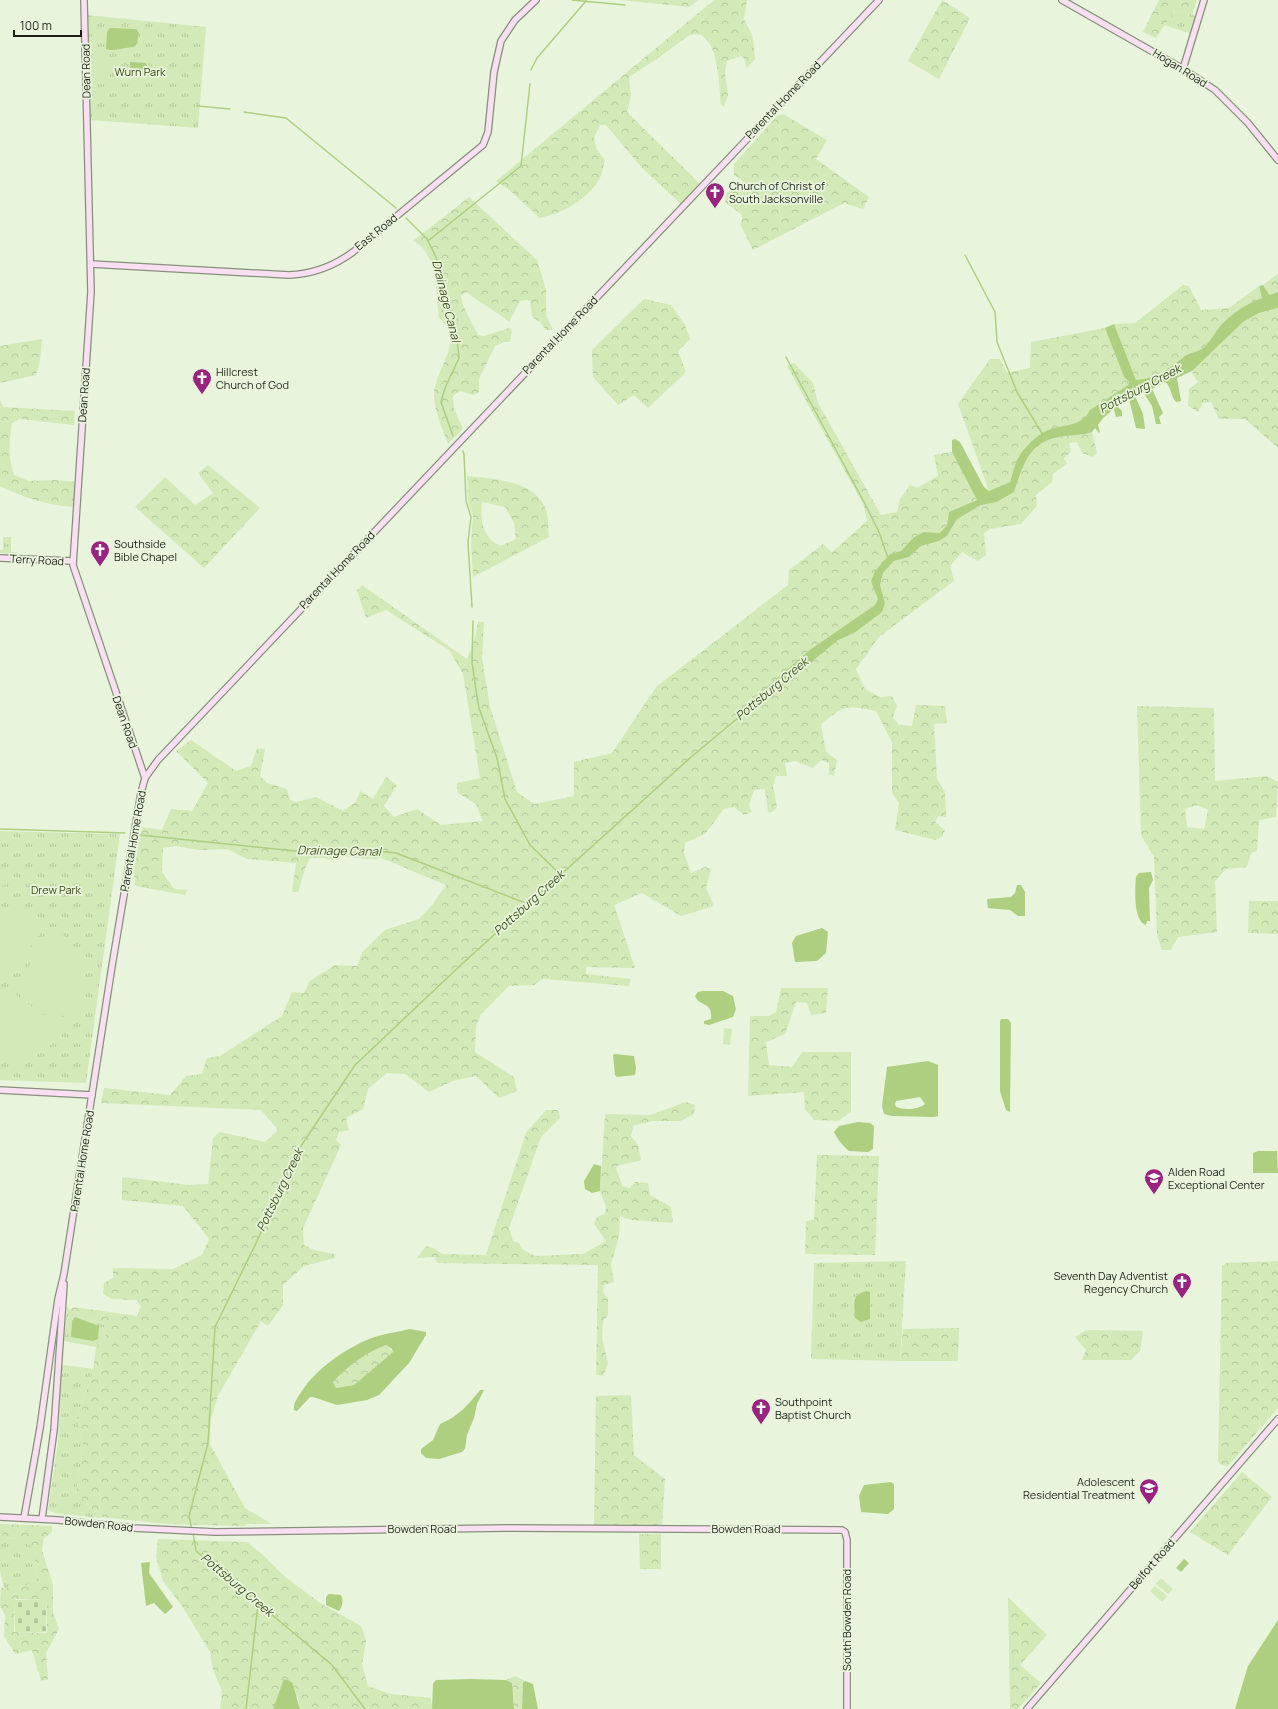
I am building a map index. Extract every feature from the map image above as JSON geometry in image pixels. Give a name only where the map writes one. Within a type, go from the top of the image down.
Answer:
[{"type":"main road","name":"Dean Road","points":[[84,0],[91,264],[90,314],[73,562],[76,578],[145,778]]},
{"type":"main road","name":"East Road","points":[[91,264],[289,275],[320,270],[337,262],[353,252],[483,145],[488,132],[494,72],[500,46],[510,27],[536,0]]},
{"type":"main road","name":"Parental Home Road","points":[[24,1518],[112,966],[141,793],[145,778],[158,760],[879,0]]},
{"type":"main road","name":"Hogan Road","points":[[1062,0],[1183,68],[1224,97],[1248,122],[1278,160]]},
{"type":"main road","points":[[1183,68],[1204,0]]},
{"type":"main road","name":"Terry Road","points":[[0,558],[73,562]]},
{"type":"main road","points":[[0,1090],[92,1095]]},
{"type":"main road","name":"Parental Home Road","points":[[42,1519],[54,1430],[58,1356],[64,1299],[64,1274]]},
{"type":"main road","points":[[51,1355],[58,1356]]},
{"type":"main road","name":"Belfort Road","points":[[1027,1709],[1278,1419]]},
{"type":"main road","name":"Bowden Road","points":[[0,1517],[216,1532],[522,1528],[838,1530],[845,1532]]},
{"type":"main road","name":"South Bowden Road","points":[[845,1532],[847,1540],[847,1709]]},
{"type":"green space","points":[[619,0],[698,0],[689,7]]},
{"type":"green space","points":[[714,0],[747,0],[744,19],[753,37],[755,59],[747,68],[744,58],[741,56],[727,61],[725,72],[728,95],[724,107],[721,104],[718,72],[712,47],[706,39],[698,34],[688,36],[629,77],[631,97],[627,112],[700,184],[681,204],[642,168],[606,125],[600,125],[594,138],[597,150],[605,160],[600,178],[587,194],[573,205],[557,213],[540,218],[508,189],[496,181]]},
{"type":"green space","points":[[942,0],[970,18],[939,79],[908,61]]},
{"type":"green space","points":[[1159,0],[1197,0],[1192,14],[1174,11],[1156,38],[1143,32]]},
{"type":"green space","points":[[1175,11],[1192,14],[1196,17],[1191,34],[1164,25]]},
{"type":"green space","name":"Wurn Park","points":[[87,15],[206,27],[198,128],[90,120]]},
{"type":"green space","points":[[97,59],[110,59],[110,83],[98,84]]},
{"type":"green space","points":[[783,114],[827,140],[816,159],[869,197],[863,209],[844,203],[753,250],[740,224],[742,215],[725,202],[726,193],[744,182],[734,175],[734,164],[777,116]]},
{"type":"green space","points":[[469,197],[537,260],[546,289],[546,315],[553,330],[546,330],[540,322],[532,317],[530,301],[520,301],[509,322],[467,292],[461,295],[465,309],[478,335],[484,336],[509,328],[512,331],[510,342],[504,342],[495,346],[479,379],[479,392],[473,395],[460,391],[453,396],[454,409],[463,429],[448,444],[437,412],[434,393],[450,345],[450,335],[447,327],[439,318],[436,287],[431,264],[427,254],[421,246],[413,241]]},
{"type":"green space","points":[[1278,274],[1278,292],[1269,295],[1263,285]]},
{"type":"green space","points":[[1183,285],[1189,286],[1201,310],[1229,308],[1259,286],[1262,298],[1246,305],[1227,319],[1202,349],[1185,356],[1168,369],[1157,375],[1136,380],[1114,324],[1135,323]]},
{"type":"green space","points":[[644,299],[671,305],[685,325],[690,339],[678,351],[686,372],[648,408],[634,395],[618,405],[593,377],[592,350]]},
{"type":"green space","points":[[1278,308],[1278,448],[1245,419],[1219,419],[1211,402],[1203,403],[1198,412],[1188,406],[1189,389],[1198,382],[1192,371],[1243,322],[1259,313]]},
{"type":"green space","points":[[1105,328],[1124,377],[1129,382],[1128,385],[1090,410],[1088,415],[1079,423],[1045,431],[1018,457],[1010,482],[989,491],[958,404],[990,359],[1000,359],[1007,373],[1030,368],[1031,342]]},
{"type":"green space","points":[[42,339],[40,361],[36,375],[0,383],[0,346]]},
{"type":"green space","points":[[794,363],[813,383],[818,403],[881,515],[897,512],[900,499],[910,485],[917,488],[938,476],[934,455],[952,452],[977,500],[949,512],[947,525],[940,533],[924,532],[914,537],[901,551],[890,554],[872,580],[878,599],[875,605],[811,649],[854,633],[885,603],[880,585],[883,573],[894,561],[909,557],[921,546],[939,541],[947,536],[956,519],[981,505],[997,502],[1014,492],[1025,463],[1036,448],[1043,442],[1053,438],[1092,432],[1097,453],[1093,457],[1082,453],[1077,442],[1069,443],[1071,452],[1064,458],[1067,464],[1053,474],[1052,482],[1036,495],[1037,506],[1021,524],[990,529],[984,533],[986,555],[978,561],[962,552],[950,566],[954,581],[879,637],[856,669],[865,689],[880,697],[892,696],[897,706],[893,717],[899,725],[912,726],[916,705],[945,706],[947,723],[934,724],[937,779],[945,792],[946,817],[938,816],[935,822],[945,830],[942,837],[935,840],[895,830],[899,803],[892,793],[892,742],[876,711],[852,707],[841,710],[821,724],[826,752],[837,760],[834,776],[829,774],[829,763],[821,760],[813,768],[795,761],[785,763],[787,776],[776,776],[773,786],[777,807],[772,812],[768,812],[765,789],[754,790],[749,805],[752,812],[744,815],[734,807],[724,809],[705,834],[685,843],[684,853],[691,873],[705,867],[711,869],[706,888],[714,906],[681,916],[642,893],[614,905],[635,968],[586,967],[586,974],[631,979],[629,986],[543,979],[534,985],[509,986],[481,1014],[476,1026],[475,1052],[514,1077],[517,1091],[499,1098],[476,1076],[453,1081],[429,1092],[405,1074],[387,1073],[368,1089],[363,1109],[346,1118],[349,1130],[339,1132],[336,1140],[341,1145],[303,1228],[304,1245],[314,1250],[334,1254],[335,1258],[304,1266],[283,1285],[283,1305],[268,1326],[261,1321],[218,1396],[211,1419],[210,1444],[245,1508],[272,1524],[247,1524],[244,1526],[166,1524],[101,1517],[76,1494],[83,1446],[77,1418],[93,1372],[96,1347],[105,1339],[106,1326],[70,1310],[73,1307],[137,1316],[141,1306],[136,1300],[112,1299],[103,1294],[104,1283],[113,1278],[113,1268],[173,1269],[202,1255],[209,1239],[183,1206],[122,1200],[122,1177],[190,1185],[208,1184],[213,1138],[220,1132],[265,1142],[278,1130],[261,1110],[101,1103],[104,1088],[170,1095],[186,1076],[202,1074],[207,1058],[220,1056],[282,1016],[292,992],[304,993],[310,981],[335,965],[357,966],[363,951],[385,930],[419,919],[433,904],[446,885],[381,858],[366,859],[345,856],[332,860],[310,858],[298,892],[292,892],[296,863],[247,859],[227,849],[199,850],[176,846],[163,848],[162,872],[174,889],[187,890],[185,895],[135,886],[134,870],[142,827],[162,830],[171,809],[192,811],[208,783],[176,751],[191,740],[236,771],[251,766],[257,748],[265,749],[260,776],[267,783],[287,789],[290,800],[296,802],[316,797],[343,811],[356,802],[360,791],[373,799],[386,777],[397,785],[384,806],[394,817],[417,809],[441,825],[483,821],[476,804],[458,793],[457,783],[480,778],[463,674],[449,650],[386,610],[366,618],[357,590],[362,585],[467,659],[475,638],[478,622],[484,622],[482,658],[490,707],[517,792],[534,804],[574,796],[574,762],[612,753],[656,687],[788,585],[789,570],[823,544],[832,552],[867,521],[864,506],[787,366]]},
{"type":"green space","points":[[0,400],[3,407],[75,411],[74,425],[20,419],[12,423],[10,437],[11,462],[14,475],[29,481],[54,480],[77,482],[74,507],[54,505],[36,500],[0,486]]},
{"type":"green space","points":[[208,465],[260,508],[204,568],[135,507],[165,477],[195,505],[213,493],[198,473]]},
{"type":"green space","points":[[467,476],[501,480],[523,487],[533,492],[541,500],[547,513],[549,537],[473,577],[471,542],[473,516],[468,502]],"holes":[[[482,502],[505,507],[514,523],[516,539],[501,546],[495,543],[486,533],[481,515]]]},
{"type":"green space","points":[[3,537],[11,537],[11,552],[16,552],[15,555],[0,556],[0,554],[14,554],[0,553],[0,550],[3,550]]},
{"type":"green space","points":[[1137,706],[1214,708],[1215,781],[1267,776],[1278,782],[1276,817],[1259,820],[1257,851],[1251,853],[1247,867],[1226,869],[1215,881],[1217,932],[1178,937],[1171,950],[1162,950],[1157,935],[1154,857],[1141,835]],"holes":[[[1197,805],[1208,810],[1204,829],[1187,827],[1185,809]]]},
{"type":"green space","name":"Drew Park","points":[[0,831],[120,834],[86,1083],[0,1080]]},
{"type":"green space","points":[[0,871],[7,884],[0,887]]},
{"type":"green space","points":[[1249,901],[1278,901],[1278,934],[1248,933]]},
{"type":"green space","points":[[10,908],[32,913],[48,923],[11,974],[7,975],[0,970],[0,909]]},
{"type":"green space","points":[[56,930],[76,949],[82,960],[85,973],[83,998],[71,1022],[20,984],[19,980]]},
{"type":"green space","points":[[781,988],[828,988],[826,1013],[811,1015],[807,1003],[796,1002],[785,1034],[766,1042],[769,1065],[792,1067],[802,1052],[851,1052],[851,1112],[838,1121],[814,1120],[805,1109],[804,1092],[748,1096],[750,1016],[769,1016],[776,1012]]},
{"type":"green space","points":[[9,993],[13,993],[65,1030],[59,1038],[44,1050],[28,1057],[10,1059],[0,1058],[0,1006]]},
{"type":"green space","points":[[724,1028],[732,1029],[730,1045],[723,1044]]},
{"type":"green space","points":[[686,1102],[695,1105],[694,1114],[680,1121],[652,1121],[633,1126],[631,1136],[638,1145],[641,1160],[622,1164],[616,1167],[622,1186],[630,1188],[635,1182],[648,1183],[650,1195],[671,1207],[673,1223],[631,1220],[620,1216],[619,1236],[611,1265],[614,1282],[604,1285],[603,1292],[608,1299],[608,1315],[603,1321],[602,1338],[608,1363],[603,1376],[596,1375],[598,1265],[437,1263],[435,1257],[417,1258],[426,1246],[433,1248],[442,1254],[486,1255],[526,1133],[546,1110],[558,1110],[560,1118],[541,1137],[509,1228],[513,1241],[519,1243],[522,1249],[535,1256],[583,1254],[606,1241],[594,1224],[597,1217],[605,1214],[606,1207],[600,1191],[605,1114],[650,1115]]},
{"type":"green space","points":[[817,1155],[879,1156],[875,1255],[805,1254],[806,1221],[814,1220]]},
{"type":"green space","points":[[906,1261],[900,1361],[811,1359],[814,1263]]},
{"type":"green space","points":[[1278,1261],[1278,1408],[1228,1466],[1221,1465],[1218,1462],[1222,1266],[1227,1263]]},
{"type":"green space","points":[[67,1306],[70,1310],[106,1326],[105,1339],[96,1347],[64,1341]]},
{"type":"green space","points":[[959,1328],[958,1361],[900,1361],[903,1329]]},
{"type":"green space","points":[[1086,1330],[1143,1331],[1140,1351],[1131,1360],[1082,1360],[1086,1350],[1075,1337]]},
{"type":"green space","points":[[386,1345],[393,1352],[354,1385],[336,1388],[333,1382],[345,1370],[364,1356]]},
{"type":"green space","points":[[62,1365],[94,1369],[77,1418],[83,1446],[76,1494],[101,1517],[100,1518],[55,1513],[48,1510],[58,1441]]},
{"type":"green space","points":[[631,1395],[634,1455],[665,1479],[662,1525],[594,1526],[596,1396]]},
{"type":"green space","points":[[1242,1472],[1272,1497],[1228,1555],[1190,1532]]},
{"type":"green space","points":[[0,1524],[52,1526],[52,1532],[44,1538],[42,1550],[53,1585],[53,1613],[59,1629],[46,1653],[48,1679],[41,1681],[32,1650],[15,1654],[4,1636],[5,1615],[0,1606],[1,1588],[24,1587],[37,1579],[34,1548],[19,1539],[4,1538],[0,1531]],"holes":[[[15,1599],[47,1600],[47,1633],[14,1632]]]},
{"type":"green space","points":[[0,1531],[4,1538],[19,1539],[34,1547],[37,1579],[24,1587],[4,1588],[0,1570]]},
{"type":"green space","points":[[639,1534],[661,1534],[661,1569],[640,1569]]},
{"type":"green space","points":[[158,1539],[247,1542],[263,1555],[284,1576],[320,1603],[361,1626],[366,1641],[362,1665],[368,1686],[391,1694],[431,1698],[432,1709],[300,1709],[298,1697],[273,1707],[273,1709],[220,1709],[222,1691],[213,1670],[210,1652],[182,1606],[163,1581],[156,1557]]},
{"type":"green space","points":[[1161,1578],[1173,1589],[1168,1594],[1156,1584]]},
{"type":"green space","points":[[1155,1586],[1167,1596],[1162,1602],[1150,1591]]},
{"type":"green space","points":[[1008,1597],[1047,1635],[1020,1665],[1041,1683],[1018,1709],[1010,1709]]},
{"type":"green space","points":[[15,1600],[47,1600],[46,1632],[15,1632]]},
{"type":"green space","points":[[515,1676],[525,1681],[523,1683],[522,1709],[514,1709],[512,1683],[506,1680]]},
{"type":"water","points":[[110,28],[136,29],[139,33],[137,44],[134,47],[112,50],[106,49],[107,32]]},
{"type":"water","points":[[130,62],[146,63],[145,70],[130,68]]},
{"type":"water","points":[[1263,285],[1269,295],[1278,292],[1278,308],[1259,313],[1243,322],[1192,371],[1177,378],[1181,401],[1176,402],[1169,386],[1165,382],[1152,389],[1163,413],[1159,417],[1161,424],[1156,424],[1152,406],[1143,392],[1135,396],[1143,414],[1145,429],[1136,428],[1129,399],[1117,406],[1122,411],[1122,416],[1116,417],[1114,409],[1103,418],[1098,425],[1099,433],[1095,428],[1089,433],[1053,438],[1043,442],[1030,455],[1025,463],[1014,492],[997,502],[981,505],[957,519],[947,536],[939,541],[921,546],[909,557],[894,561],[883,573],[880,585],[885,603],[882,612],[854,633],[838,640],[751,711],[745,706],[811,649],[875,605],[878,599],[871,581],[875,571],[890,554],[901,551],[914,537],[924,532],[940,533],[947,525],[949,512],[977,500],[952,452],[952,440],[955,439],[960,442],[984,487],[989,491],[1010,482],[1018,458],[1026,447],[1037,437],[1050,429],[1076,423],[1086,416],[1090,410],[1128,385],[1129,382],[1124,377],[1105,328],[1114,324],[1136,380],[1144,379],[1157,375],[1187,355],[1202,349],[1227,319],[1246,305],[1262,298],[1259,286]]},
{"type":"water","points":[[1151,872],[1153,880],[1149,888],[1150,921],[1147,921],[1146,925],[1139,918],[1137,911],[1135,896],[1136,877],[1139,873]]},
{"type":"water","points":[[1017,885],[1021,885],[1025,892],[1025,916],[1018,916],[1010,910],[988,908],[987,899],[1011,897],[1015,893]]},
{"type":"water","points":[[822,928],[828,932],[826,953],[817,961],[795,962],[792,943],[796,936]]},
{"type":"water","points":[[723,991],[733,996],[736,1009],[733,1017],[709,1025],[704,1024],[704,1021],[711,1019],[710,1009],[699,1002],[695,996],[698,992]]},
{"type":"water","points":[[1001,1019],[1008,1019],[1011,1023],[1010,1112],[1006,1110],[1000,1091]]},
{"type":"water","points":[[613,1055],[634,1056],[636,1068],[635,1075],[617,1077],[615,1075]]},
{"type":"water","points":[[928,1061],[938,1065],[938,1116],[892,1116],[884,1114],[882,1106],[887,1067]],"holes":[[[920,1097],[925,1104],[919,1107],[907,1109],[896,1107],[895,1104],[896,1101]]]},
{"type":"water","points":[[858,1122],[870,1123],[874,1126],[873,1149],[868,1152],[849,1151],[840,1142],[834,1132],[839,1126]]},
{"type":"water","points":[[1258,1151],[1277,1151],[1278,1173],[1253,1173],[1253,1153]]},
{"type":"water","points":[[594,1164],[601,1166],[600,1191],[592,1193],[585,1189],[584,1181]]},
{"type":"water","points":[[867,1291],[870,1292],[870,1319],[861,1322],[855,1318],[854,1304],[858,1295]]},
{"type":"water","points":[[75,1317],[99,1326],[98,1339],[93,1341],[71,1337],[72,1321]]},
{"type":"water","points":[[410,1329],[426,1332],[426,1335],[409,1363],[379,1395],[367,1400],[337,1405],[310,1397],[297,1411],[294,1410],[296,1400],[308,1383],[332,1360],[350,1348],[369,1339],[384,1334]],"holes":[[[386,1345],[392,1349],[393,1352],[354,1385],[336,1388],[333,1382],[358,1360]]]},
{"type":"water","points":[[480,1390],[484,1390],[477,1404],[474,1418],[467,1435],[465,1449],[462,1452],[439,1459],[426,1458],[421,1453],[421,1449],[433,1440],[440,1424],[458,1414]]},
{"type":"water","points":[[891,1482],[894,1484],[894,1509],[888,1514],[861,1512],[859,1496],[864,1485]]},
{"type":"water","points":[[1184,1559],[1189,1563],[1181,1572],[1176,1568]]},
{"type":"water","points":[[150,1562],[149,1573],[173,1607],[165,1614],[154,1603],[146,1606],[141,1563]]},
{"type":"water","points":[[329,1594],[341,1595],[342,1603],[339,1611],[326,1605],[326,1597]]},
{"type":"water","points":[[1278,1620],[1278,1709],[1235,1709],[1248,1666]]},
{"type":"water","points":[[284,1679],[292,1682],[300,1709],[273,1709]]},
{"type":"water","points":[[436,1680],[506,1680],[512,1683],[514,1709],[432,1709],[433,1684]]},
{"type":"water","points":[[525,1681],[533,1684],[538,1709],[522,1709],[523,1683]]},
{"type":"waterway","name":"Drainage Canal","points":[[572,0],[625,5]]},
{"type":"waterway","points":[[531,70],[537,58],[586,1]]},
{"type":"waterway","points":[[428,241],[521,166],[530,84]]},
{"type":"waterway","points":[[198,106],[230,109]]},
{"type":"waterway","name":"Drainage Canal","points":[[244,112],[286,118],[396,208]]},
{"type":"waterway","name":"Drainage Canal","points":[[406,218],[427,239],[436,257],[456,329],[459,358],[445,388],[441,402],[453,436]]},
{"type":"waterway","points":[[965,255],[995,312],[997,342],[1017,392],[1043,435]]},
{"type":"waterway","points":[[786,357],[864,502],[879,532],[888,558]]},
{"type":"waterway","name":"Drainage Canal","points":[[463,451],[466,501],[471,517],[468,542],[472,607]]},
{"type":"waterway","name":"Drainage Canal","points":[[473,621],[472,662],[477,697],[479,708],[497,758],[505,799],[530,845],[561,875]]},
{"type":"waterway","name":"Pottsburg Creek","points":[[192,1530],[189,1516],[208,1443],[215,1327],[258,1239],[295,1155],[355,1065],[463,963],[691,757],[750,708]]},
{"type":"waterway","name":"Drainage Canal","points":[[0,829],[125,833]]},
{"type":"waterway","name":"Drainage Canal","points":[[140,835],[315,853],[357,852],[367,850],[396,853],[528,904]]},
{"type":"waterway","name":"Pottsburg Creek","points":[[193,1533],[196,1551],[332,1665],[365,1709]]},
{"type":"waterway","points":[[246,1709],[258,1604]]},
{"type":"place","name":"Church of Christ of South Jacksonville","points":[[715,209]]},
{"type":"place","name":"Hillcrest Church of God","points":[[202,395]]},
{"type":"place","name":"Southside Bible Chapel","points":[[100,567]]},
{"type":"place","name":"Alden Road Exceptional Center","points":[[1154,1195]]},
{"type":"place","name":"Seventh Day Adventist Regency Church","points":[[1182,1299]]},
{"type":"place","name":"Southpoint Baptist Church","points":[[761,1425]]},
{"type":"place","name":"Adolescent Residential Treatment","points":[[1149,1505]]}]
